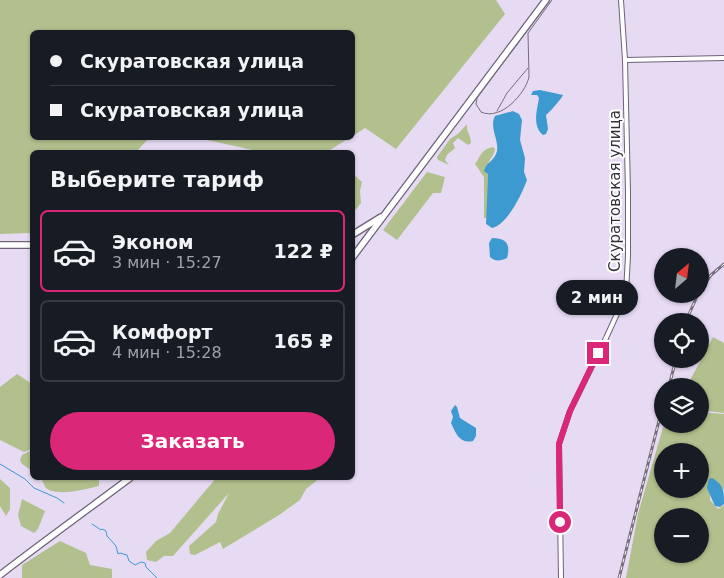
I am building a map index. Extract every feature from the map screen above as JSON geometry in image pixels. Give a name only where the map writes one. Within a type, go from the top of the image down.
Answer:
[{"type":"main road","points":[[355,254],[546,0]]},
{"type":"main road","points":[[355,233],[385,215]]},
{"type":"main road","points":[[0,245],[30,245]]},
{"type":"main road","points":[[0,575],[127,480]]},
{"type":"street","name":"Скуратовская улица","points":[[561,578],[559,444],[570,411],[626,292],[628,192],[625,60],[621,0]]},
{"type":"street","points":[[625,60],[724,58]]},
{"type":"green space","points":[[0,0],[496,0],[505,14],[396,149],[365,128],[355,135],[355,30],[30,30],[30,140],[147,140],[138,150],[30,150],[30,233],[0,234]]},
{"type":"green space","points":[[467,124],[471,143],[468,145],[458,138],[453,143],[455,148],[447,155],[445,160],[449,165],[438,160],[437,157],[450,139]]},
{"type":"green space","points":[[207,140],[346,140],[330,150],[253,150]]},
{"type":"green space","points":[[493,147],[495,149],[488,165],[490,170],[488,218],[484,218],[484,177],[475,164],[484,151]]},
{"type":"green space","points":[[427,172],[445,177],[441,193],[433,193],[397,240],[383,230]]},
{"type":"green space","points":[[355,176],[362,182],[360,191],[361,203],[355,210]]},
{"type":"green space","points":[[713,337],[724,343],[724,413],[709,411],[709,378],[691,378],[697,368],[709,368],[709,345]]},
{"type":"green space","points":[[17,374],[30,383],[30,450],[24,452],[0,440],[0,387]]},
{"type":"green space","points":[[709,413],[724,414],[724,490],[711,478],[710,500],[718,509],[724,505],[724,578],[626,578],[638,514],[654,459],[654,498],[709,498],[709,443],[659,443],[661,433],[709,433]]},
{"type":"green space","points":[[30,451],[30,470],[22,464],[20,460],[22,455]]},
{"type":"green space","points":[[0,479],[10,488],[10,509],[6,516],[0,506]]},
{"type":"green space","points":[[42,480],[99,480],[99,486],[72,492],[57,492],[46,488]]},
{"type":"green space","points":[[214,480],[317,480],[306,489],[300,500],[223,549],[220,542],[195,555],[190,554],[189,546],[216,522],[229,493],[173,556],[164,556],[156,562],[147,560],[146,552],[156,541],[170,533]]},
{"type":"green space","points":[[22,499],[45,511],[38,529],[34,533],[21,526],[18,515]]},
{"type":"green space","points":[[60,541],[86,553],[90,565],[112,569],[112,578],[22,578],[22,565]]},
{"type":"water","points":[[540,90],[563,95],[546,115],[548,129],[546,134],[543,135],[536,123],[539,98],[537,95],[531,95],[533,91]]},
{"type":"water","points":[[513,111],[519,114],[522,120],[520,140],[525,158],[524,172],[527,180],[518,201],[508,215],[498,226],[492,228],[486,224],[488,174],[484,171],[497,151],[493,120],[495,116]]},
{"type":"water","points":[[492,238],[501,239],[506,243],[508,246],[507,258],[494,260],[490,257],[489,243]]},
{"type":"water","points":[[455,405],[460,418],[476,428],[476,436],[473,441],[462,440],[451,423],[453,417],[451,411]]},
{"type":"water","points":[[712,478],[719,483],[722,489],[724,504],[720,507],[715,506],[709,492],[709,479]]},
{"type":"waterway","points":[[0,464],[25,479],[34,488],[64,503]]},
{"type":"waterway","points":[[92,524],[106,531],[107,536],[116,546],[118,554],[127,555],[129,561],[135,565],[141,562],[145,563],[146,567],[157,578]]},
{"type":"tram line","points":[[550,0],[477,98],[476,104],[481,112],[496,113],[511,104],[523,91],[529,77],[528,33],[552,0]]},
{"type":"tram line","points":[[497,111],[507,93],[528,68]]},
{"type":"railway","points":[[709,278],[724,264]]},
{"type":"railway","points":[[690,313],[694,303]]},
{"type":"railway","points":[[671,378],[674,368]]},
{"type":"railway","points":[[619,578],[656,433]]},
{"type":"route","points":[[560,522],[558,468],[559,444],[562,430],[598,353]]}]
